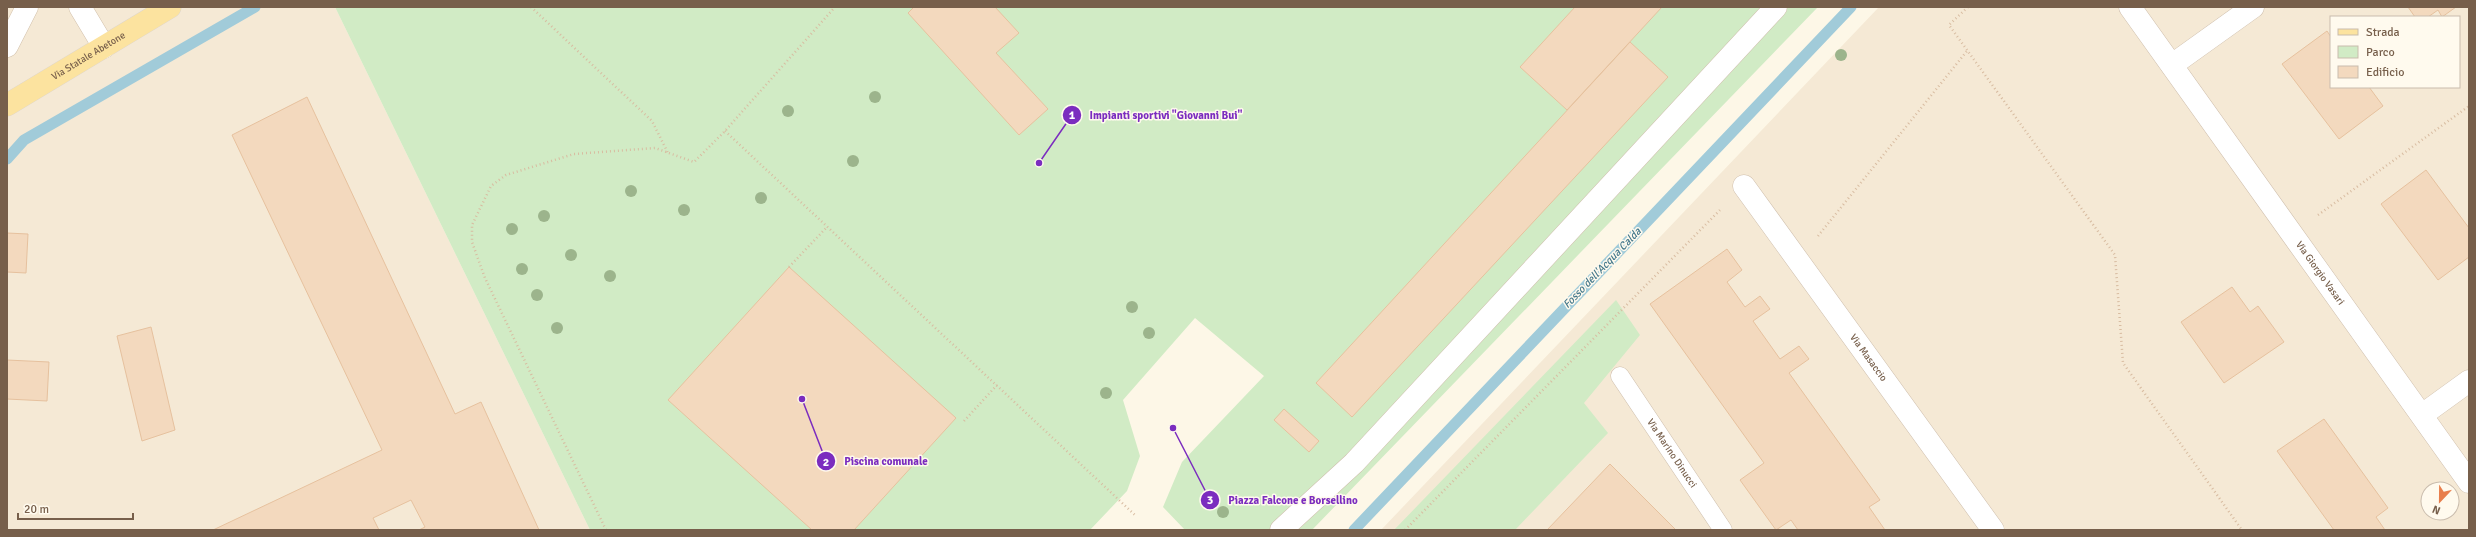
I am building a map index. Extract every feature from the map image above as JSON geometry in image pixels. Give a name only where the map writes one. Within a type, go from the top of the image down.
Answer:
[{"type":"main road","name":"Via Statale Abetone","points":[[7,105],[170,7]]},
{"type":"street","points":[[7,46],[27,7]]},
{"type":"street","points":[[80,7],[104,47]]},
{"type":"street","points":[[1281,530],[1354,464],[1776,7]]},
{"type":"street","name":"Via Giorgio Vasari","points":[[2130,7],[2469,482]]},
{"type":"street","points":[[2172,65],[2253,7]]},
{"type":"street","name":"Via Masaccio","points":[[1744,186],[1991,529]]},
{"type":"street","points":[[2422,415],[2469,381]]},
{"type":"lane","name":"Via Marino Dinucci","points":[[1620,376],[1723,530]]},
{"type":"path","points":[[531,7],[652,121],[668,153]]},
{"type":"path","points":[[606,530],[485,278],[472,242],[472,225],[491,186],[506,176],[574,154],[655,148],[694,162],[725,131],[836,7]]},
{"type":"path","points":[[1968,7],[1949,26],[2115,255],[2123,363],[2242,530]]},
{"type":"path","points":[[1798,261],[1967,51]]},
{"type":"path","points":[[2292,234],[2469,106]]},
{"type":"path","points":[[725,131],[1135,515]]},
{"type":"path","points":[[1404,530],[1744,186]]},
{"type":"path","points":[[789,266],[827,227]]},
{"type":"path","points":[[964,421],[996,385]]},
{"type":"shaded area","points":[[7,7],[335,7],[590,530],[7,530]]},
{"type":"shaded area","points":[[1879,7],[2469,7],[2469,530],[1381,530]]},
{"type":"green space","points":[[335,7],[1818,7],[1312,530],[1185,530],[1163,507],[1182,462],[1264,376],[1195,318],[1123,400],[1140,456],[1127,491],[1090,530],[590,530]]},
{"type":"green space","points":[[1616,300],[1640,335],[1584,403],[1608,433],[1515,530],[1394,530]]},
{"type":"building","points":[[914,7],[995,7],[1019,33],[996,53],[1048,109],[1019,135],[908,13]]},
{"type":"building","points":[[1575,7],[1662,7],[1567,110],[1520,67]]},
{"type":"building","points":[[2408,7],[2456,7],[2443,16],[2441,16],[2438,10],[2429,16],[2414,16]]},
{"type":"building","points":[[2327,31],[2330,36],[2330,88],[2370,88],[2383,106],[2339,139],[2282,64]]},
{"type":"building","points":[[1630,42],[1668,77],[1352,417],[1316,383]]},
{"type":"building","points":[[307,97],[455,414],[481,402],[539,530],[419,530],[425,527],[411,500],[373,518],[379,530],[213,530],[382,450],[232,135]]},
{"type":"building","points":[[2426,170],[2469,228],[2469,257],[2438,280],[2381,204]]},
{"type":"building","points":[[7,233],[28,234],[26,273],[7,272]]},
{"type":"building","points":[[1727,249],[1742,270],[1727,282],[1745,307],[1760,296],[1770,309],[1753,321],[1780,359],[1799,346],[1809,359],[1789,373],[1880,500],[1869,507],[1885,530],[1798,530],[1791,520],[1776,530],[1740,480],[1764,463],[1650,304]]},
{"type":"building","points":[[789,267],[956,418],[854,530],[812,530],[668,400]]},
{"type":"building","points":[[2232,287],[2250,312],[2258,306],[2284,342],[2224,383],[2181,322]]},
{"type":"building","points":[[151,327],[175,430],[142,441],[117,336]]},
{"type":"building","points":[[7,360],[49,362],[47,401],[7,399]]},
{"type":"building","points":[[1284,409],[1319,441],[1309,452],[1274,420]]},
{"type":"building","points":[[2324,419],[2388,508],[2376,517],[2385,530],[2334,530],[2277,451]]},
{"type":"building","points":[[1610,464],[1676,530],[1547,530]]},
{"type":"waterway","points":[[7,159],[24,140],[255,7]]},
{"type":"waterway","name":"Fosso dell'Acqua Calda","points":[[1354,530],[1851,7]]},
{"type":"place","name":"Impianti sportivi \"Giovanni Bui\"","points":[[1039,163]]},
{"type":"place","name":"Piscina comunale","points":[[802,399]]},
{"type":"place","name":"Piazza Falcone e Borsellino","points":[[1173,428]]}]
